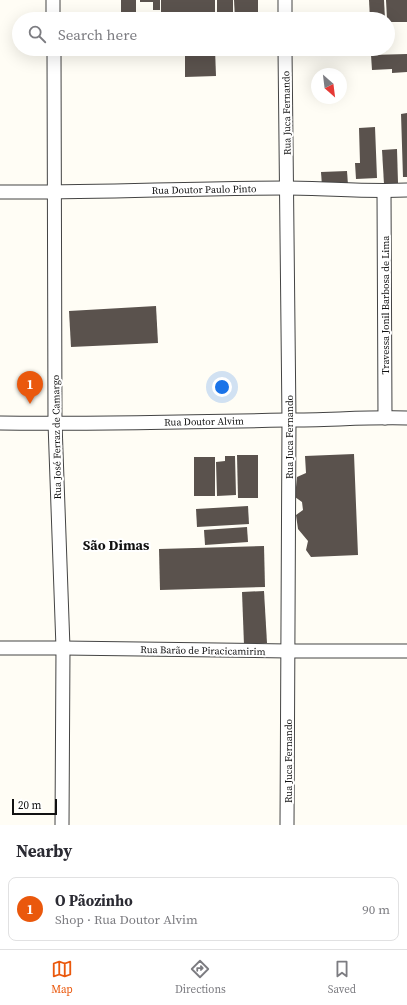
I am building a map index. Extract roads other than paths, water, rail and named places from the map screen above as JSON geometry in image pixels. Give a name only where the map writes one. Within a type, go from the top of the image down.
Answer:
[{"type":"street","points":[[53,0],[53,12]]},
{"type":"street","points":[[285,0],[285,12]]},
{"type":"street","name":"Rua José Ferraz de Camargo","points":[[54,56],[54,424],[63,648],[62,825]]},
{"type":"street","name":"Rua Juca Fernando","points":[[285,56],[289,420],[287,825]]},
{"type":"street","name":"Rua Doutor Paulo Pinto","points":[[0,192],[287,188],[384,191],[407,190]]},
{"type":"street","name":"Travessa Jonil Barbosa de Lima","points":[[384,191],[385,418]]},
{"type":"street","name":"Rua Doutor Alvim","points":[[0,423],[54,424],[407,418]]},
{"type":"street","name":"Rua Barão de Piracicamirim","points":[[0,648],[407,651]]},
{"type":"place","name":"O Pãozinho","points":[[30,404]]},
{"type":"district","name":"São Dimas","points":[[116,545]]}]
